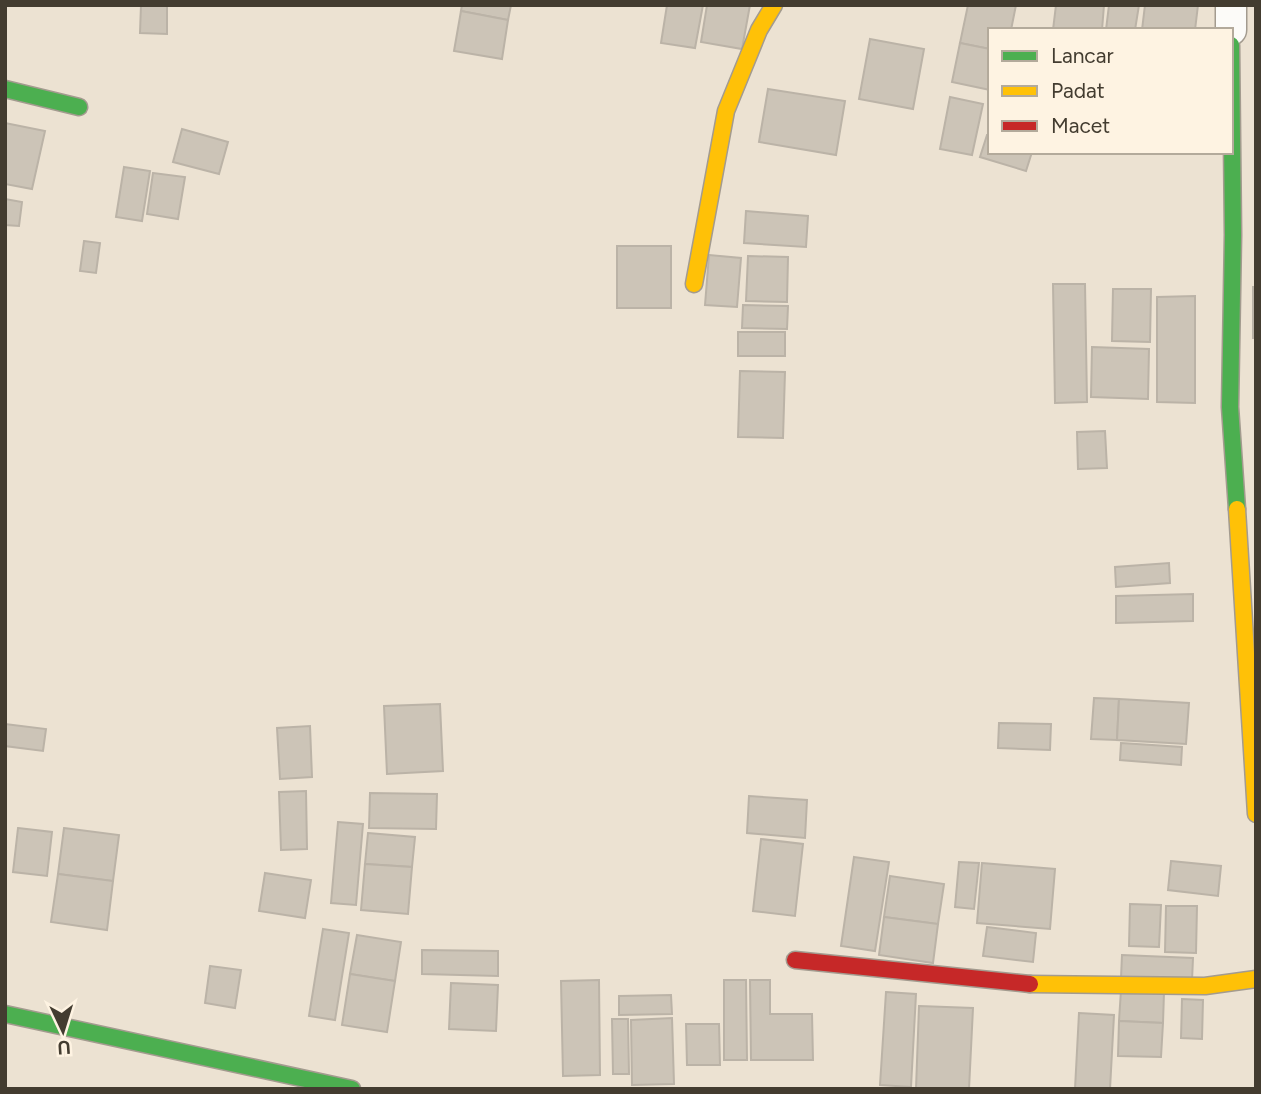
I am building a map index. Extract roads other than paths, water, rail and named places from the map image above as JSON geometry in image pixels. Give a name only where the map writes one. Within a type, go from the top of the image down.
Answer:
[{"type":"street","points":[[694,284],[726,111],[758,30],[775,5]]},
{"type":"street","points":[[1231,5],[1231,28]]},
{"type":"street","points":[[5,89],[79,107]]},
{"type":"street","points":[[1232,154],[1230,407],[1248,572],[1256,814]]},
{"type":"street","points":[[795,960],[1030,984],[1205,986],[1256,979]]},
{"type":"street","points":[[5,1014],[352,1089]]}]
